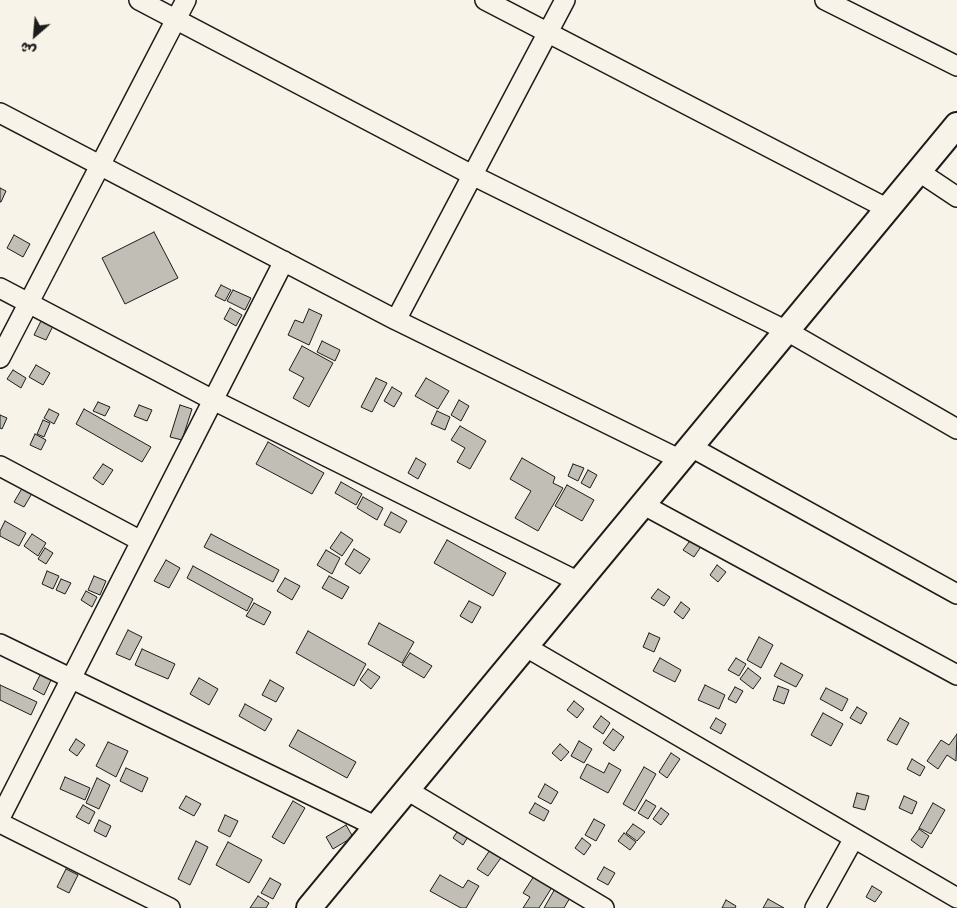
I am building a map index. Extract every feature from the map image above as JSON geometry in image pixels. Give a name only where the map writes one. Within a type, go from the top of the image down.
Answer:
[{"type":"street","points":[[139,0],[472,175],[787,331],[957,429]]},
{"type":"street","points":[[0,358],[186,0]]},
{"type":"street","points":[[485,0],[888,209]]},
{"type":"street","points":[[396,320],[565,0]]},
{"type":"street","points":[[825,0],[957,66]]},
{"type":"street","points":[[0,113],[396,320],[686,453],[957,594]]},
{"type":"street","points":[[309,908],[957,125]]},
{"type":"street","points":[[918,171],[957,197]]},
{"type":"street","points":[[0,818],[284,262]]},
{"type":"street","points":[[0,288],[213,400],[579,582]]},
{"type":"street","points":[[0,466],[141,541]]},
{"type":"street","points":[[642,504],[957,675]]},
{"type":"street","points":[[0,644],[70,680],[377,827]]},
{"type":"street","points":[[526,647],[957,898]]},
{"type":"street","points":[[407,790],[604,908]]},
{"type":"street","points":[[0,823],[170,908]]},
{"type":"street","points":[[815,908],[854,838]]},
{"type":"building","points":[[0,188],[6,191],[1,202],[0,202]]},
{"type":"building","points":[[154,232],[178,278],[125,304],[102,258]]},
{"type":"building","points":[[14,235],[30,244],[23,257],[7,248]]},
{"type":"building","points":[[221,285],[231,290],[225,301],[215,296]]},
{"type":"building","points":[[233,290],[251,298],[245,310],[227,301]]},
{"type":"building","points":[[230,308],[242,315],[236,326],[224,319]]},
{"type":"building","points":[[309,309],[322,315],[309,345],[288,335],[295,320],[303,323]]},
{"type":"building","points":[[42,319],[54,324],[46,340],[34,335]]},
{"type":"building","points":[[322,341],[340,350],[335,361],[317,352]]},
{"type":"building","points":[[302,346],[333,363],[309,407],[293,398],[304,378],[289,370]]},
{"type":"building","points":[[36,365],[50,373],[43,385],[29,377]]},
{"type":"building","points":[[13,370],[26,378],[21,388],[7,379]]},
{"type":"building","points":[[376,378],[387,383],[372,412],[361,407]]},
{"type":"building","points":[[426,378],[449,391],[438,409],[415,396]]},
{"type":"building","points":[[392,387],[402,393],[394,407],[384,401]]},
{"type":"building","points":[[459,400],[469,406],[461,421],[451,415]]},
{"type":"building","points":[[98,402],[110,407],[105,416],[93,411]]},
{"type":"building","points":[[139,405],[152,410],[147,421],[134,416]]},
{"type":"building","points":[[180,405],[192,409],[182,440],[170,437]]},
{"type":"building","points":[[49,409],[59,414],[54,424],[44,418]]},
{"type":"building","points":[[84,409],[151,447],[142,462],[76,424]]},
{"type":"building","points":[[437,411],[450,417],[445,430],[431,424]]},
{"type":"building","points":[[0,415],[7,418],[2,429],[0,428]]},
{"type":"building","points":[[43,420],[50,423],[44,437],[37,434]]},
{"type":"building","points":[[460,426],[486,441],[470,469],[457,462],[465,448],[451,440]]},
{"type":"building","points":[[35,434],[46,440],[41,450],[30,445]]},
{"type":"building","points":[[268,442],[324,473],[312,494],[256,464]]},
{"type":"building","points":[[416,458],[426,464],[418,479],[408,473]]},
{"type":"building","points":[[522,458],[555,477],[553,483],[563,488],[538,531],[515,518],[531,491],[510,479]]},
{"type":"building","points":[[103,464],[113,470],[103,485],[93,478]]},
{"type":"building","points":[[573,464],[584,468],[578,481],[568,476]]},
{"type":"building","points":[[588,470],[597,475],[590,488],[581,483]]},
{"type":"building","points":[[341,482],[362,494],[356,505],[335,493]]},
{"type":"building","points":[[24,485],[34,490],[24,507],[14,502]]},
{"type":"building","points":[[567,485],[594,500],[582,521],[555,506]]},
{"type":"building","points":[[363,497],[383,508],[377,520],[357,508]]},
{"type":"building","points":[[391,512],[407,521],[400,533],[384,525]]},
{"type":"building","points":[[5,521],[26,533],[19,546],[0,536],[0,531]]},
{"type":"building","points":[[341,532],[353,540],[342,556],[330,548]]},
{"type":"building","points":[[32,534],[46,543],[38,556],[24,546]]},
{"type":"building","points":[[211,534],[279,570],[273,582],[204,547]]},
{"type":"building","points":[[692,538],[702,545],[694,557],[683,550]]},
{"type":"building","points":[[447,540],[506,573],[493,596],[434,563]]},
{"type":"building","points":[[45,548],[53,553],[46,564],[38,559]]},
{"type":"building","points":[[354,549],[370,559],[360,574],[345,564]]},
{"type":"building","points":[[326,550],[340,558],[332,574],[317,565]]},
{"type":"building","points":[[166,560],[180,568],[169,588],[154,581]]},
{"type":"building","points":[[717,565],[726,572],[718,582],[710,575]]},
{"type":"building","points":[[193,566],[253,599],[247,611],[187,578]]},
{"type":"building","points":[[47,571],[59,576],[53,589],[42,584]]},
{"type":"building","points":[[94,576],[106,581],[100,595],[88,590]]},
{"type":"building","points":[[329,576],[349,587],[342,599],[322,588]]},
{"type":"building","points":[[285,578],[300,586],[292,600],[277,591]]},
{"type":"building","points":[[61,579],[71,583],[65,594],[56,590]]},
{"type":"building","points":[[658,589],[670,597],[664,606],[651,598]]},
{"type":"building","points":[[86,591],[97,597],[92,607],[81,600]]},
{"type":"building","points":[[469,601],[481,607],[472,623],[460,616]]},
{"type":"building","points":[[681,602],[690,609],[683,619],[674,612]]},
{"type":"building","points":[[254,603],[271,612],[264,625],[246,616]]},
{"type":"building","points":[[379,623],[414,642],[402,663],[368,644]]},
{"type":"building","points":[[128,630],[142,637],[130,660],[116,654]]},
{"type":"building","points":[[308,631],[366,664],[354,686],[296,653]]},
{"type":"building","points":[[649,633],[660,638],[654,652],[643,647]]},
{"type":"building","points":[[759,637],[773,645],[761,668],[747,660]]},
{"type":"building","points":[[142,649],[175,664],[168,679],[135,665]]},
{"type":"building","points":[[410,653],[432,666],[424,678],[402,665]]},
{"type":"building","points":[[660,658],[681,670],[675,682],[653,671]]},
{"type":"building","points":[[736,658],[746,664],[739,676],[728,670]]},
{"type":"building","points":[[781,663],[803,675],[796,687],[774,676]]},
{"type":"building","points":[[748,668],[761,678],[753,689],[740,679]]},
{"type":"building","points":[[368,669],[380,677],[371,689],[360,680]]},
{"type":"building","points":[[41,673],[52,678],[44,695],[33,689]]},
{"type":"building","points":[[199,678],[218,689],[209,705],[190,694]]},
{"type":"building","points":[[270,680],[284,688],[276,702],[262,695]]},
{"type":"building","points":[[0,685],[37,702],[31,715],[0,700]]},
{"type":"building","points":[[705,685],[725,695],[719,709],[698,700]]},
{"type":"building","points":[[778,686],[789,690],[784,704],[773,700]]},
{"type":"building","points":[[735,687],[743,691],[736,703],[728,699]]},
{"type":"building","points":[[826,688],[848,699],[842,711],[820,699]]},
{"type":"building","points":[[574,701],[584,709],[577,718],[567,710]]},
{"type":"building","points":[[245,704],[272,719],[265,731],[239,716]]},
{"type":"building","points":[[857,707],[867,713],[861,724],[850,718]]},
{"type":"building","points":[[823,713],[843,724],[831,746],[811,735]]},
{"type":"building","points":[[601,716],[610,723],[603,734],[593,727]]},
{"type":"building","points":[[716,718],[726,724],[721,734],[710,728]]},
{"type":"building","points":[[900,718],[909,723],[897,745],[887,740]]},
{"type":"building","points":[[613,729],[624,737],[614,751],[603,743]]},
{"type":"building","points":[[298,730],[356,762],[347,778],[289,746]]},
{"type":"building","points":[[957,734],[956,761],[947,755],[938,769],[927,761],[941,740],[949,745]]},
{"type":"building","points":[[76,739],[85,745],[77,756],[69,750]]},
{"type":"building","points":[[579,741],[592,749],[584,763],[571,756]]},
{"type":"building","points":[[108,742],[128,751],[116,777],[96,766]]},
{"type":"building","points":[[560,744],[569,752],[561,761],[552,753]]},
{"type":"building","points":[[671,753],[680,759],[667,778],[659,772]]},
{"type":"building","points":[[912,759],[925,767],[920,776],[907,769]]},
{"type":"building","points":[[609,763],[621,770],[608,793],[580,778],[587,764],[604,773]]},
{"type":"building","points":[[644,767],[656,774],[635,811],[623,804]]},
{"type":"building","points":[[126,768],[148,778],[142,792],[120,781]]},
{"type":"building","points":[[65,777],[90,788],[85,800],[60,789]]},
{"type":"building","points":[[97,778],[110,785],[99,809],[86,803]]},
{"type":"building","points":[[545,784],[558,792],[551,804],[538,797]]},
{"type":"building","points":[[857,793],[869,796],[865,810],[853,807]]},
{"type":"building","points":[[186,796],[201,804],[194,816],[179,808]]},
{"type":"building","points":[[904,796],[917,802],[912,814],[899,808]]},
{"type":"building","points":[[646,800],[656,806],[648,819],[638,813]]},
{"type":"building","points":[[293,801],[305,808],[284,844],[272,837]]},
{"type":"building","points":[[535,803],[549,811],[544,821],[529,813]]},
{"type":"building","points":[[933,803],[945,810],[931,834],[919,828]]},
{"type":"building","points":[[83,805],[95,812],[89,824],[76,817]]},
{"type":"building","points":[[661,808],[669,814],[661,825],[653,819]]},
{"type":"building","points":[[225,815],[238,821],[230,837],[218,831]]},
{"type":"building","points":[[594,819],[605,825],[596,841],[585,835]]},
{"type":"building","points":[[99,820],[111,826],[106,837],[94,831]]},
{"type":"building","points":[[633,824],[645,832],[637,841],[626,833]]},
{"type":"building","points":[[346,825],[353,837],[333,849],[326,837]]},
{"type":"building","points":[[459,829],[469,835],[463,845],[453,838]]},
{"type":"building","points":[[919,829],[929,836],[922,848],[911,840]]},
{"type":"building","points":[[624,833],[636,842],[630,850],[618,841]]},
{"type":"building","points":[[582,838],[591,845],[584,855],[575,848]]},
{"type":"building","points":[[196,841],[208,847],[190,885],[178,879]]},
{"type":"building","points":[[228,842],[262,860],[249,883],[216,865]]},
{"type":"building","points":[[492,847],[503,855],[488,876],[477,869]]},
{"type":"building","points":[[604,867],[615,873],[608,885],[597,879]]},
{"type":"building","points":[[66,869],[78,875],[69,893],[57,887]]},
{"type":"building","points":[[536,873],[554,884],[539,908],[523,908],[530,897],[523,893]]},
{"type":"building","points":[[440,875],[463,888],[468,880],[479,886],[466,908],[461,908],[430,891]]},
{"type":"building","points":[[270,878],[281,884],[273,899],[261,893]]},
{"type":"building","points":[[872,886],[882,892],[875,902],[866,897]]},
{"type":"building","points":[[556,887],[571,896],[564,908],[544,908]]},
{"type":"building","points":[[258,896],[269,903],[266,908],[250,908]]},
{"type":"building","points":[[768,899],[784,908],[763,908]]},
{"type":"building","points":[[726,900],[736,906],[735,908],[722,908]]}]
